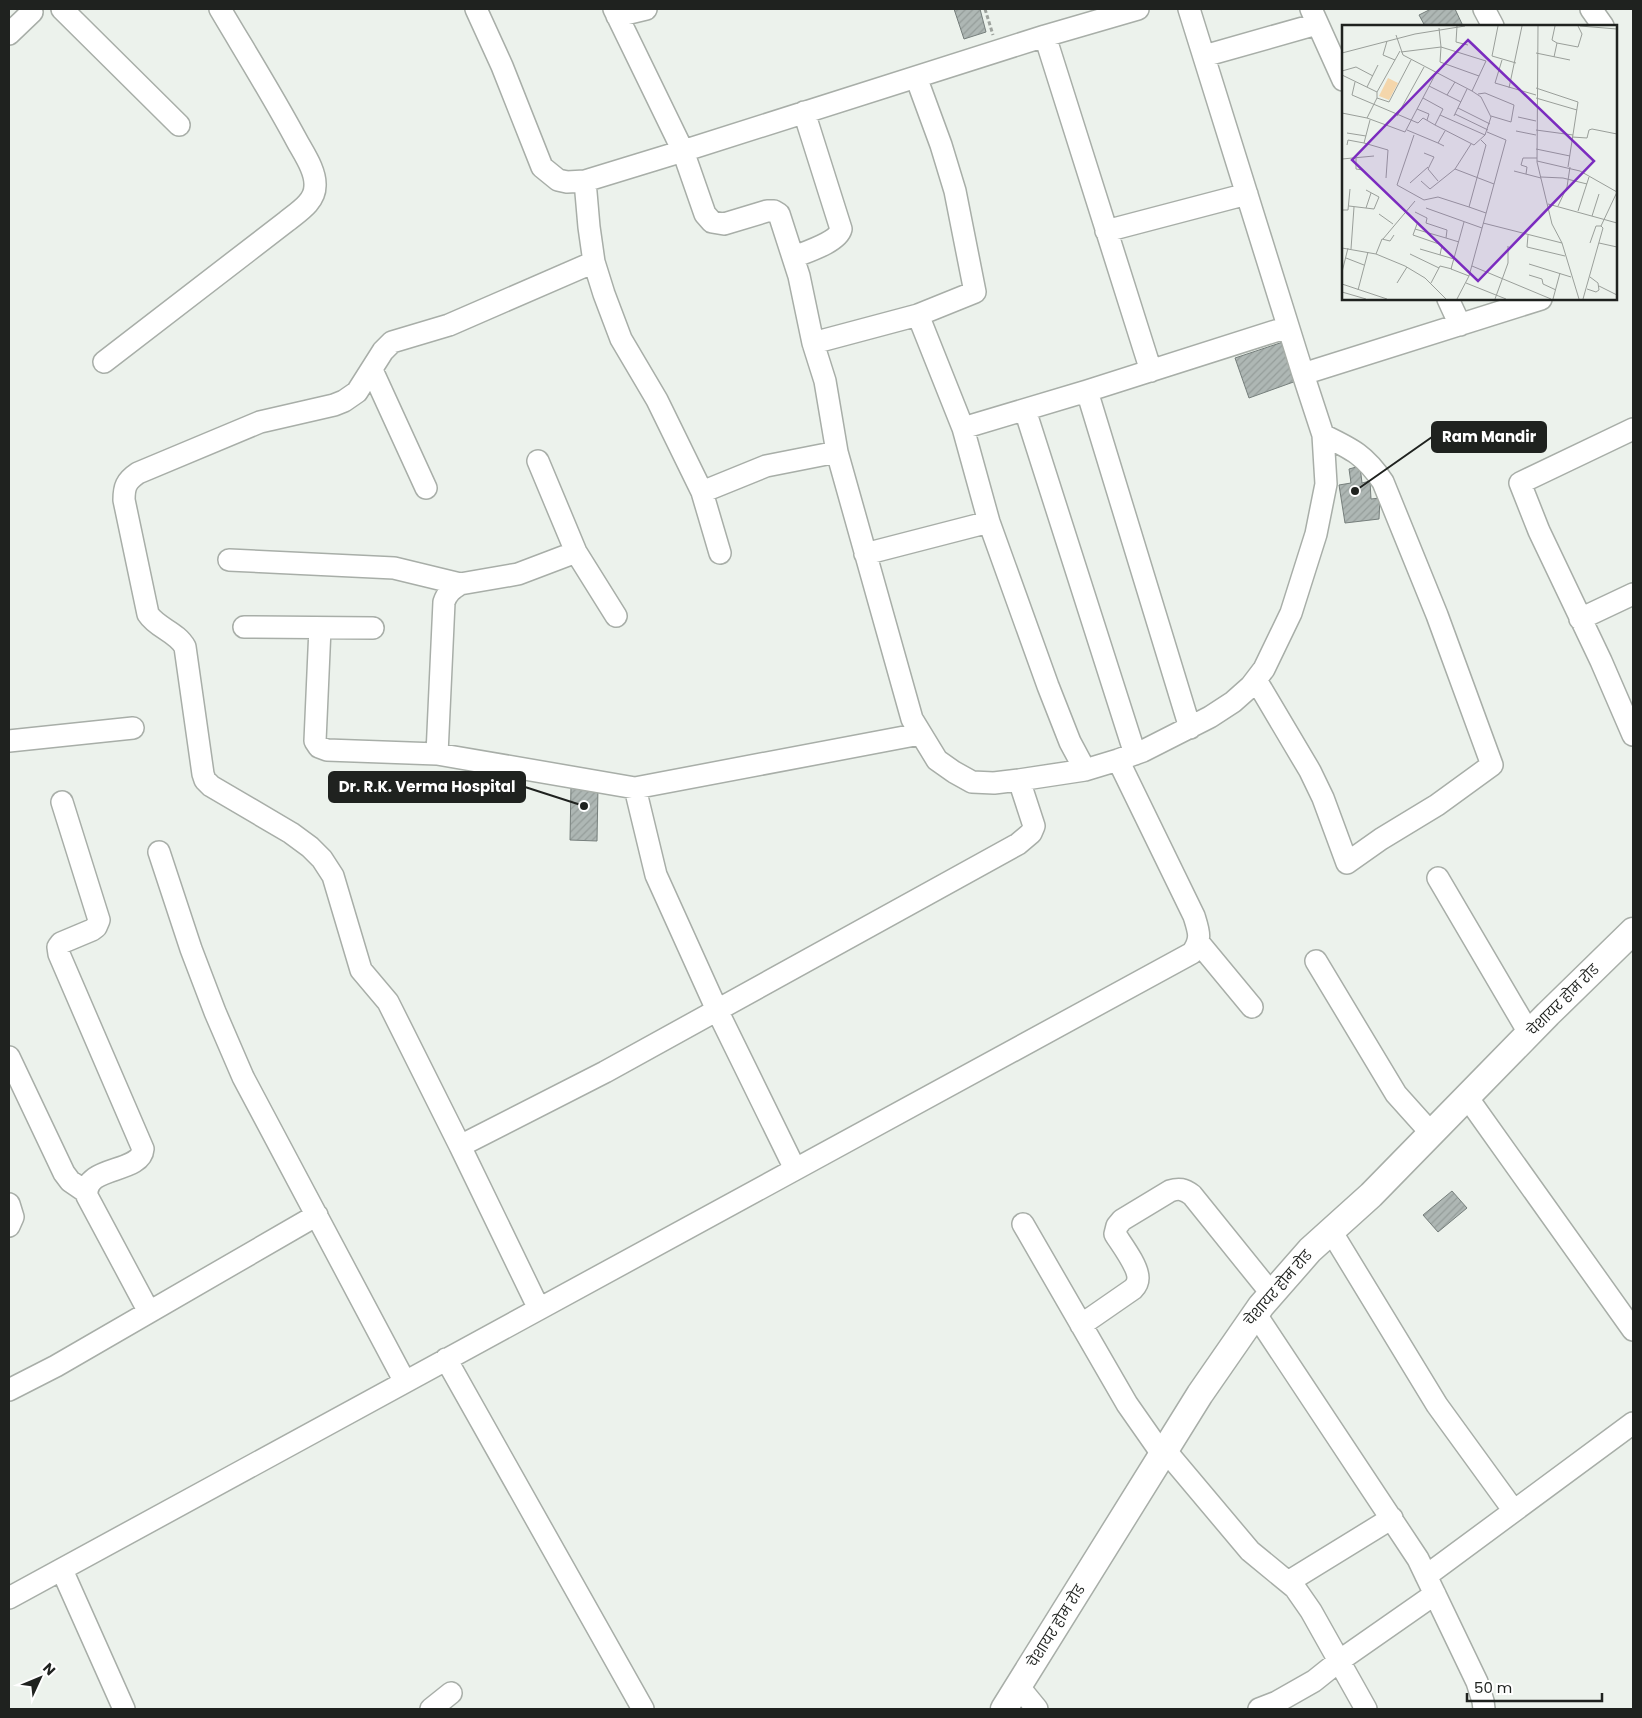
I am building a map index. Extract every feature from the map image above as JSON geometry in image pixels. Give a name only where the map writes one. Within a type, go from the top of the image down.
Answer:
[{"type":"street","points":[[62,9],[179,125]]},
{"type":"street","points":[[104,362],[288,221],[305,206],[313,196],[316,187],[308,162],[285,119],[220,9]]},
{"type":"street","points":[[476,9],[502,66],[542,167],[558,180],[568,182],[585,181],[1045,36],[1138,9]]},
{"type":"street","points":[[646,9],[616,13],[683,151],[702,207],[708,218],[717,224],[724,224],[774,210],[781,217],[794,258],[813,343],[825,381],[837,452],[912,719],[937,760],[972,782],[994,784],[1085,770],[1126,757],[1190,728],[1233,702],[1256,680],[1278,643],[1291,613],[1316,534],[1326,484],[1323,435],[1189,9]]},
{"type":"street","points":[[1484,9],[1492,25]]},
{"type":"street","points":[[1591,9],[1602,25]]},
{"type":"street","points":[[9,34],[34,10]]},
{"type":"street","points":[[1204,56],[1314,16],[1342,78]]},
{"type":"street","points":[[1045,36],[1150,371]]},
{"type":"street","points":[[813,343],[918,315],[976,292],[955,191],[941,145],[916,77]]},
{"type":"street","points":[[794,258],[834,239],[841,229],[804,112]]},
{"type":"street","points":[[585,181],[594,262],[604,294],[621,339],[656,400],[702,492],[720,553]]},
{"type":"street","points":[[1106,231],[1247,194]]},
{"type":"street","points":[[539,1309],[388,1002],[361,970],[333,876],[322,859],[310,847],[291,833],[218,790],[205,780],[185,647],[180,640],[154,621],[148,614],[124,500],[124,490],[126,483],[138,473],[260,422],[339,403],[357,392],[392,342],[444,328],[594,262]]},
{"type":"street","points":[[1448,300],[1460,324]]},
{"type":"street","points":[[1303,374],[1538,300]]},
{"type":"street","points":[[918,315],[963,428],[989,522],[1048,686],[1070,742],[1085,770]]},
{"type":"street","points":[[963,428],[1088,391],[1288,327]]},
{"type":"street","points":[[372,370],[426,488]]},
{"type":"street","points":[[1088,391],[1190,728]]},
{"type":"street","points":[[9,1598],[1192,953],[1199,943],[1199,931],[1126,757],[1025,410]]},
{"type":"street","points":[[1633,429],[1520,483],[1539,531],[1633,734]]},
{"type":"street","points":[[1256,680],[1310,771],[1323,798],[1347,863],[1381,839],[1436,805],[1492,765],[1437,615],[1383,482],[1362,457],[1349,447],[1323,435]]},
{"type":"street","points":[[702,492],[766,466],[837,452]]},
{"type":"street","points":[[538,461],[576,552],[616,616]]},
{"type":"street","points":[[865,554],[989,522]]},
{"type":"street","points":[[229,560],[394,568],[460,584],[518,574],[576,552]]},
{"type":"street","points":[[437,754],[444,602],[448,593],[460,584]]},
{"type":"street","points":[[1580,618],[1633,594]]},
{"type":"street","points":[[244,627],[373,628]]},
{"type":"street","points":[[320,628],[315,735],[317,744],[327,750],[437,754],[635,788],[920,734]]},
{"type":"street","points":[[9,740],[133,728]]},
{"type":"street","points":[[460,1146],[605,1072],[1026,839],[1034,826],[1019,780]]},
{"type":"street","points":[[635,788],[656,875],[717,1010],[795,1169]]},
{"type":"street","points":[[62,802],[99,920],[96,927],[92,930],[58,946],[59,954],[144,1149],[142,1156],[135,1161],[94,1179],[86,1192]]},
{"type":"street","points":[[160,852],[191,949],[225,1037],[243,1077],[404,1382]]},
{"type":"street","points":[[1438,878],[1529,1034]]},
{"type":"street","name":"चेशायर होम रोड","points":[[1004,1709],[1200,1394],[1255,1313],[1271,1293],[1310,1250],[1371,1195],[1633,931]]},
{"type":"street","points":[[1199,943],[1252,1007]]},
{"type":"street","points":[[1316,961],[1396,1094],[1431,1133]]},
{"type":"street","points":[[9,1057],[64,1173],[70,1181],[86,1192],[89,1201],[149,1312]]},
{"type":"street","points":[[1467,1097],[1633,1330]]},
{"type":"street","points":[[1081,1325],[1137,1284],[1136,1270],[1115,1234],[1117,1226],[1122,1220],[1178,1189],[1192,1195],[1271,1293]]},
{"type":"street","points":[[9,1204],[13,1217],[9,1226]]},
{"type":"street","points":[[9,1390],[56,1366],[317,1215]]},
{"type":"street","points":[[1023,1224],[1127,1404],[1163,1452],[1250,1551],[1294,1588],[1311,1611],[1366,1709]]},
{"type":"street","points":[[1331,1231],[1401,1349],[1437,1405],[1514,1511]]},
{"type":"street","points":[[1255,1313],[1418,1559],[1478,1682],[1484,1709]]},
{"type":"street","points":[[446,1360],[643,1709]]},
{"type":"street","points":[[1259,1709],[1295,1693],[1314,1681],[1430,1585],[1514,1511],[1633,1423]]},
{"type":"street","points":[[1288,1582],[1392,1518]]},
{"type":"street","points":[[62,1570],[124,1709]]},
{"type":"street","points":[[1019,1686],[1037,1709]]},
{"type":"street","points":[[430,1709],[451,1693]]},
{"type":"path","points":[[985,9],[997,51]]},
{"type":"building","points":[[954,9],[980,9],[986,32],[964,39]]},
{"type":"building","points":[[1455,9],[1463,25],[1424,25],[1419,15],[1429,10]]},
{"type":"building","points":[[1286,341],[1299,380],[1249,398],[1235,358]]},
{"type":"building","points":[[1360,466],[1362,483],[1370,481],[1371,499],[1380,498],[1379,519],[1345,523],[1339,485],[1351,483],[1349,469]]},
{"type":"building","points":[[571,785],[598,786],[597,841],[570,840]]},
{"type":"building","points":[[1452,1191],[1467,1208],[1438,1232],[1423,1215]]},
{"type":"place","name":"Ram Mandir","points":[[1355,491]]},
{"type":"place","name":"Dr. R.K. Verma Hospital","points":[[584,806]]}]
